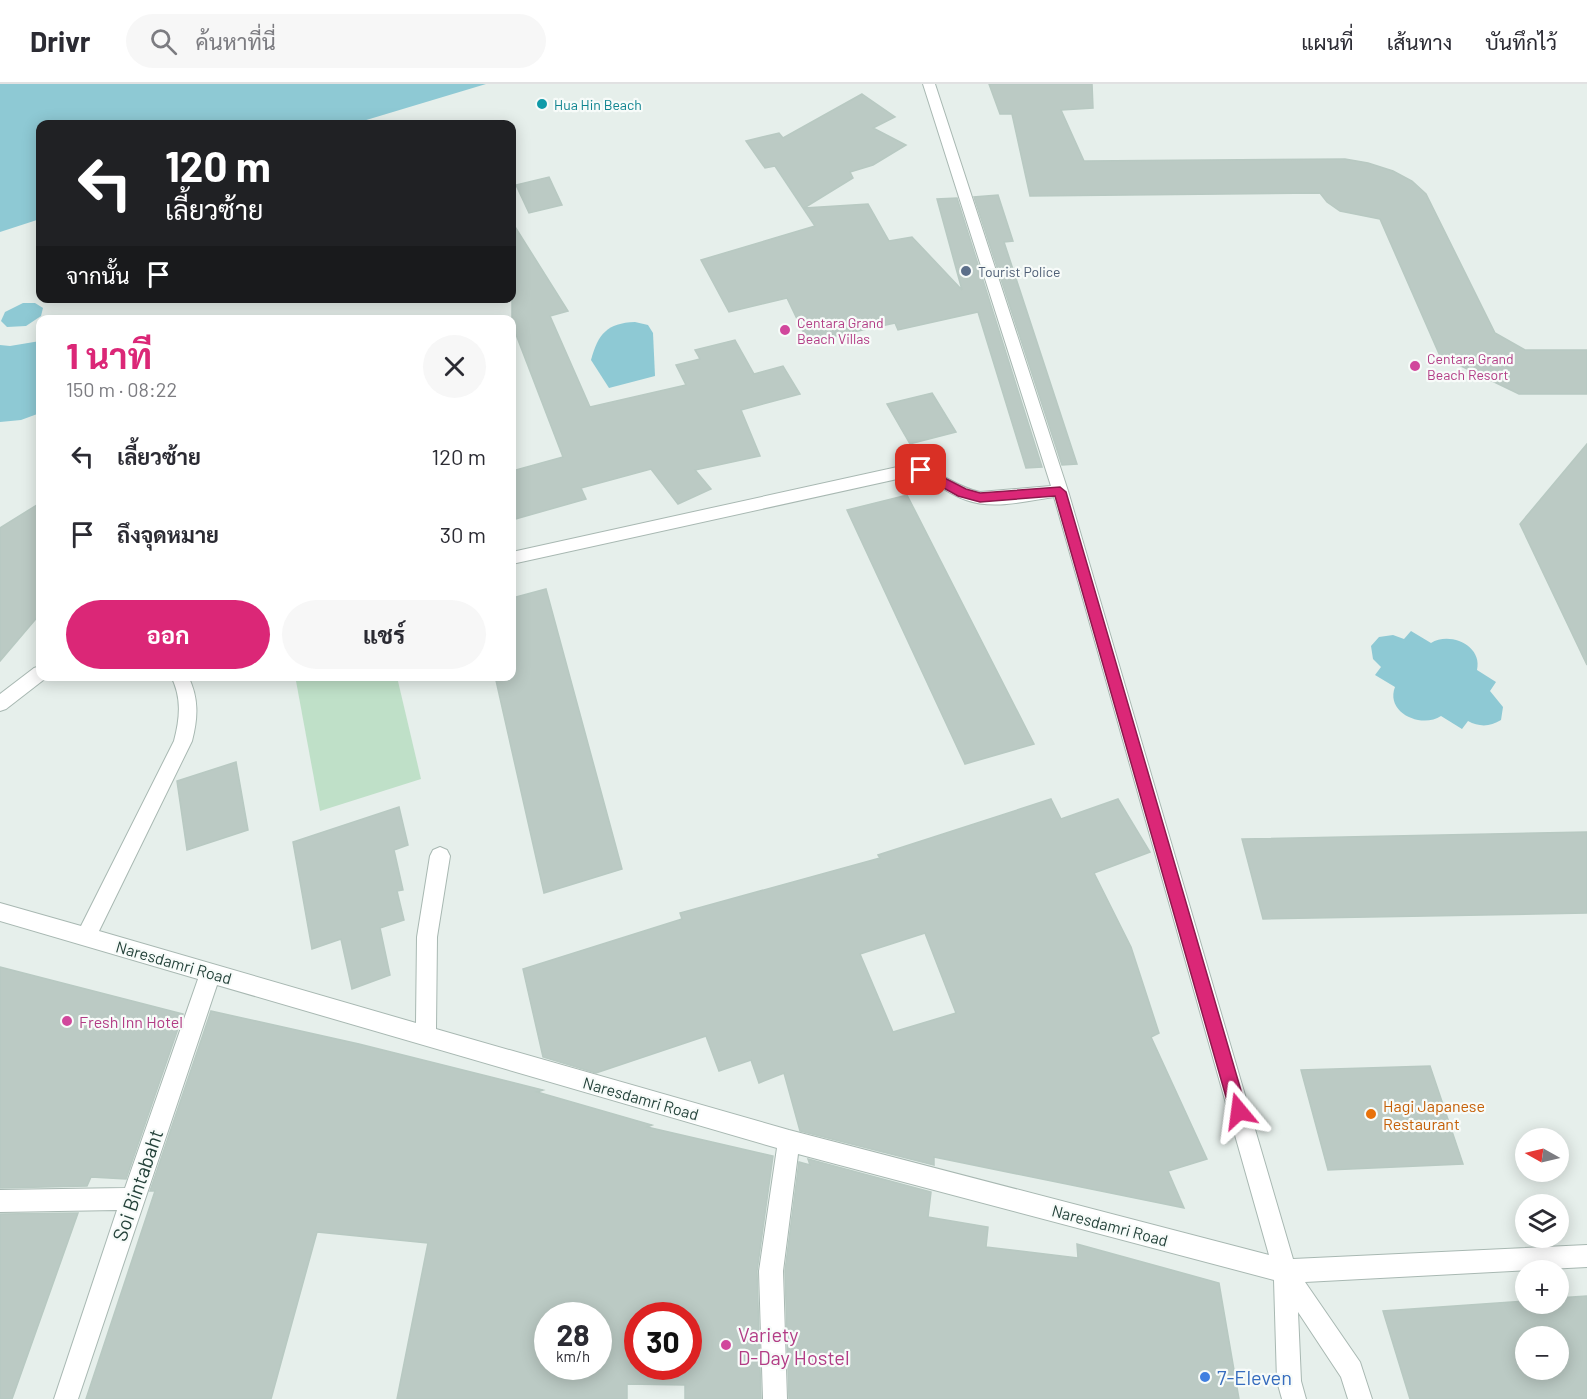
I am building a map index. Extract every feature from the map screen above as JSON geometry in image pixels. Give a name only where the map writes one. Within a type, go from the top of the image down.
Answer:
[{"type":"street","points":[[929,84],[1060,492],[1285,1271],[1289,1381],[1294,1399]]},
{"type":"street","points":[[516,557],[911,470],[930,474],[963,493],[980,498],[1060,492]]},
{"type":"street","points":[[0,704],[36,676]]},
{"type":"street","points":[[86,937],[183,741],[189,722],[189,705],[187,691],[182,681]]},
{"type":"street","points":[[426,1034],[427,938],[440,856]]},
{"type":"street","name":"Naresdamri Road","points":[[0,912],[426,1034],[789,1142],[1285,1271],[1587,1256]]},
{"type":"street","name":"Soi Bintabaht","points":[[66,1399],[132,1199],[211,972]]},
{"type":"street","points":[[775,1399],[771,1270],[789,1142]]},
{"type":"street","points":[[0,1201],[132,1199]]},
{"type":"street","points":[[1285,1271],[1351,1371],[1360,1399]]},
{"type":"green space","points":[[296,681],[398,681],[421,779],[320,811]]},
{"type":"water","points":[[0,84],[486,84],[366,120],[36,120],[36,220],[0,232]]},
{"type":"water","points":[[23,303],[35,303],[43,308],[41,315],[36,315],[36,319],[26,326],[7,327],[1,321],[5,312]]},
{"type":"water","points":[[635,322],[648,325],[653,333],[655,376],[609,388],[591,360],[597,343],[611,328]]},
{"type":"water","points":[[36,342],[36,414],[21,420],[0,422],[0,345],[10,346]]},
{"type":"water","points":[[1411,631],[1431,643],[1447,639],[1455,640],[1470,648],[1478,661],[1477,670],[1496,682],[1490,691],[1503,707],[1501,720],[1484,725],[1468,721],[1462,729],[1441,716],[1424,721],[1407,716],[1400,711],[1393,696],[1395,687],[1375,675],[1381,667],[1373,659],[1371,646],[1379,637],[1393,635],[1404,639]]},
{"type":"building","points":[[989,84],[1092,84],[1093,108],[1061,110],[1084,161],[1345,159],[1393,171],[1412,181],[1426,194],[1495,333],[1525,350],[1587,350],[1587,394],[1519,394],[1440,356],[1380,219],[1340,211],[1327,202],[1320,193],[1030,196],[1012,114],[1000,114]]},
{"type":"building","points":[[862,94],[895,117],[873,128],[906,145],[873,165],[850,172],[853,178],[804,208],[868,204],[889,241],[912,237],[962,290],[937,199],[957,198],[1042,467],[1026,468],[978,312],[898,330],[895,323],[808,342],[787,298],[729,312],[701,260],[815,226],[775,166],[765,168],[746,141],[779,133],[783,138]]},
{"type":"building","points":[[549,177],[562,205],[529,213],[516,185]]},
{"type":"building","points":[[998,195],[1013,241],[1004,242],[1077,464],[1062,465],[974,197]]},
{"type":"building","points":[[516,228],[568,311],[550,316],[590,407],[686,385],[676,365],[700,359],[695,350],[735,340],[754,374],[783,366],[800,394],[741,410],[760,456],[695,470],[711,489],[678,504],[651,469],[581,488],[586,499],[516,519],[516,470],[563,457],[516,334],[516,315],[512,315],[512,303],[516,303]]},
{"type":"building","points":[[932,393],[956,432],[910,444],[887,404]]},
{"type":"building","points":[[1587,444],[1587,665],[1520,524]]},
{"type":"building","points":[[907,495],[1034,744],[965,764],[847,510]]},
{"type":"building","points":[[36,506],[36,619],[0,661],[0,528]]},
{"type":"building","points":[[546,589],[622,869],[544,893],[496,681],[516,681],[516,597]]},
{"type":"building","points":[[236,762],[248,830],[187,850],[177,781]]},
{"type":"building","points":[[1051,799],[1061,819],[1118,799],[1150,852],[1094,873],[1131,947],[1159,1033],[1151,1037],[1207,1159],[1168,1171],[1184,1208],[934,1157],[934,1165],[800,1131],[784,1073],[759,1083],[751,1060],[719,1071],[706,1036],[596,1073],[543,1057],[523,969],[682,919],[680,913],[880,858],[878,855]],"holes":[[[925,933],[956,1013],[893,1032],[860,954]]]},
{"type":"building","points":[[399,807],[408,845],[394,850],[403,890],[397,891],[404,920],[380,928],[390,975],[352,989],[341,939],[312,949],[293,842]]},
{"type":"building","points":[[1587,832],[1587,913],[1263,919],[1242,839]]},
{"type":"building","points":[[0,967],[183,1014],[126,1179],[91,1177],[87,1186],[0,1188]]},
{"type":"building","points":[[211,1011],[359,1044],[543,1090],[537,1092],[652,1125],[647,1127],[773,1156],[757,1271],[761,1399],[685,1399],[685,1385],[627,1384],[627,1399],[397,1399],[428,1243],[317,1232],[271,1399],[86,1399],[155,1191],[150,1191]]},
{"type":"building","points":[[1430,1066],[1463,1164],[1328,1170],[1301,1070]]},
{"type":"building","points":[[808,1159],[931,1192],[928,1217],[988,1227],[986,1247],[1078,1258],[1077,1244],[1219,1283],[1239,1399],[789,1399],[785,1271],[799,1162],[810,1165]]},
{"type":"building","points":[[78,1213],[12,1399],[0,1399],[0,1214]]},
{"type":"building","points":[[1587,1296],[1587,1399],[1410,1399],[1383,1311],[1515,1302],[1515,1314],[1569,1314],[1569,1297]]},
{"type":"place","name":"Hua Hin Beach","points":[[542,104]]},
{"type":"place","name":"Tourist Police","points":[[966,271]]},
{"type":"place","name":"Centara Grand Beach Villas","points":[[785,330]]},
{"type":"place","name":"Centara Grand Beach Resort","points":[[1415,366]]},
{"type":"place","name":"Fresh Inn Hotel","points":[[67,1021]]},
{"type":"place","name":"Hagi Japanese Restaurant","points":[[1371,1114]]},
{"type":"place","name":"Variety D-Day Hostel","points":[[726,1345]]},
{"type":"place","name":"7-Eleven","points":[[1205,1377]]},
{"type":"route","points":[[921,470],[963,493],[980,498],[1060,492],[1239,1111]]}]
